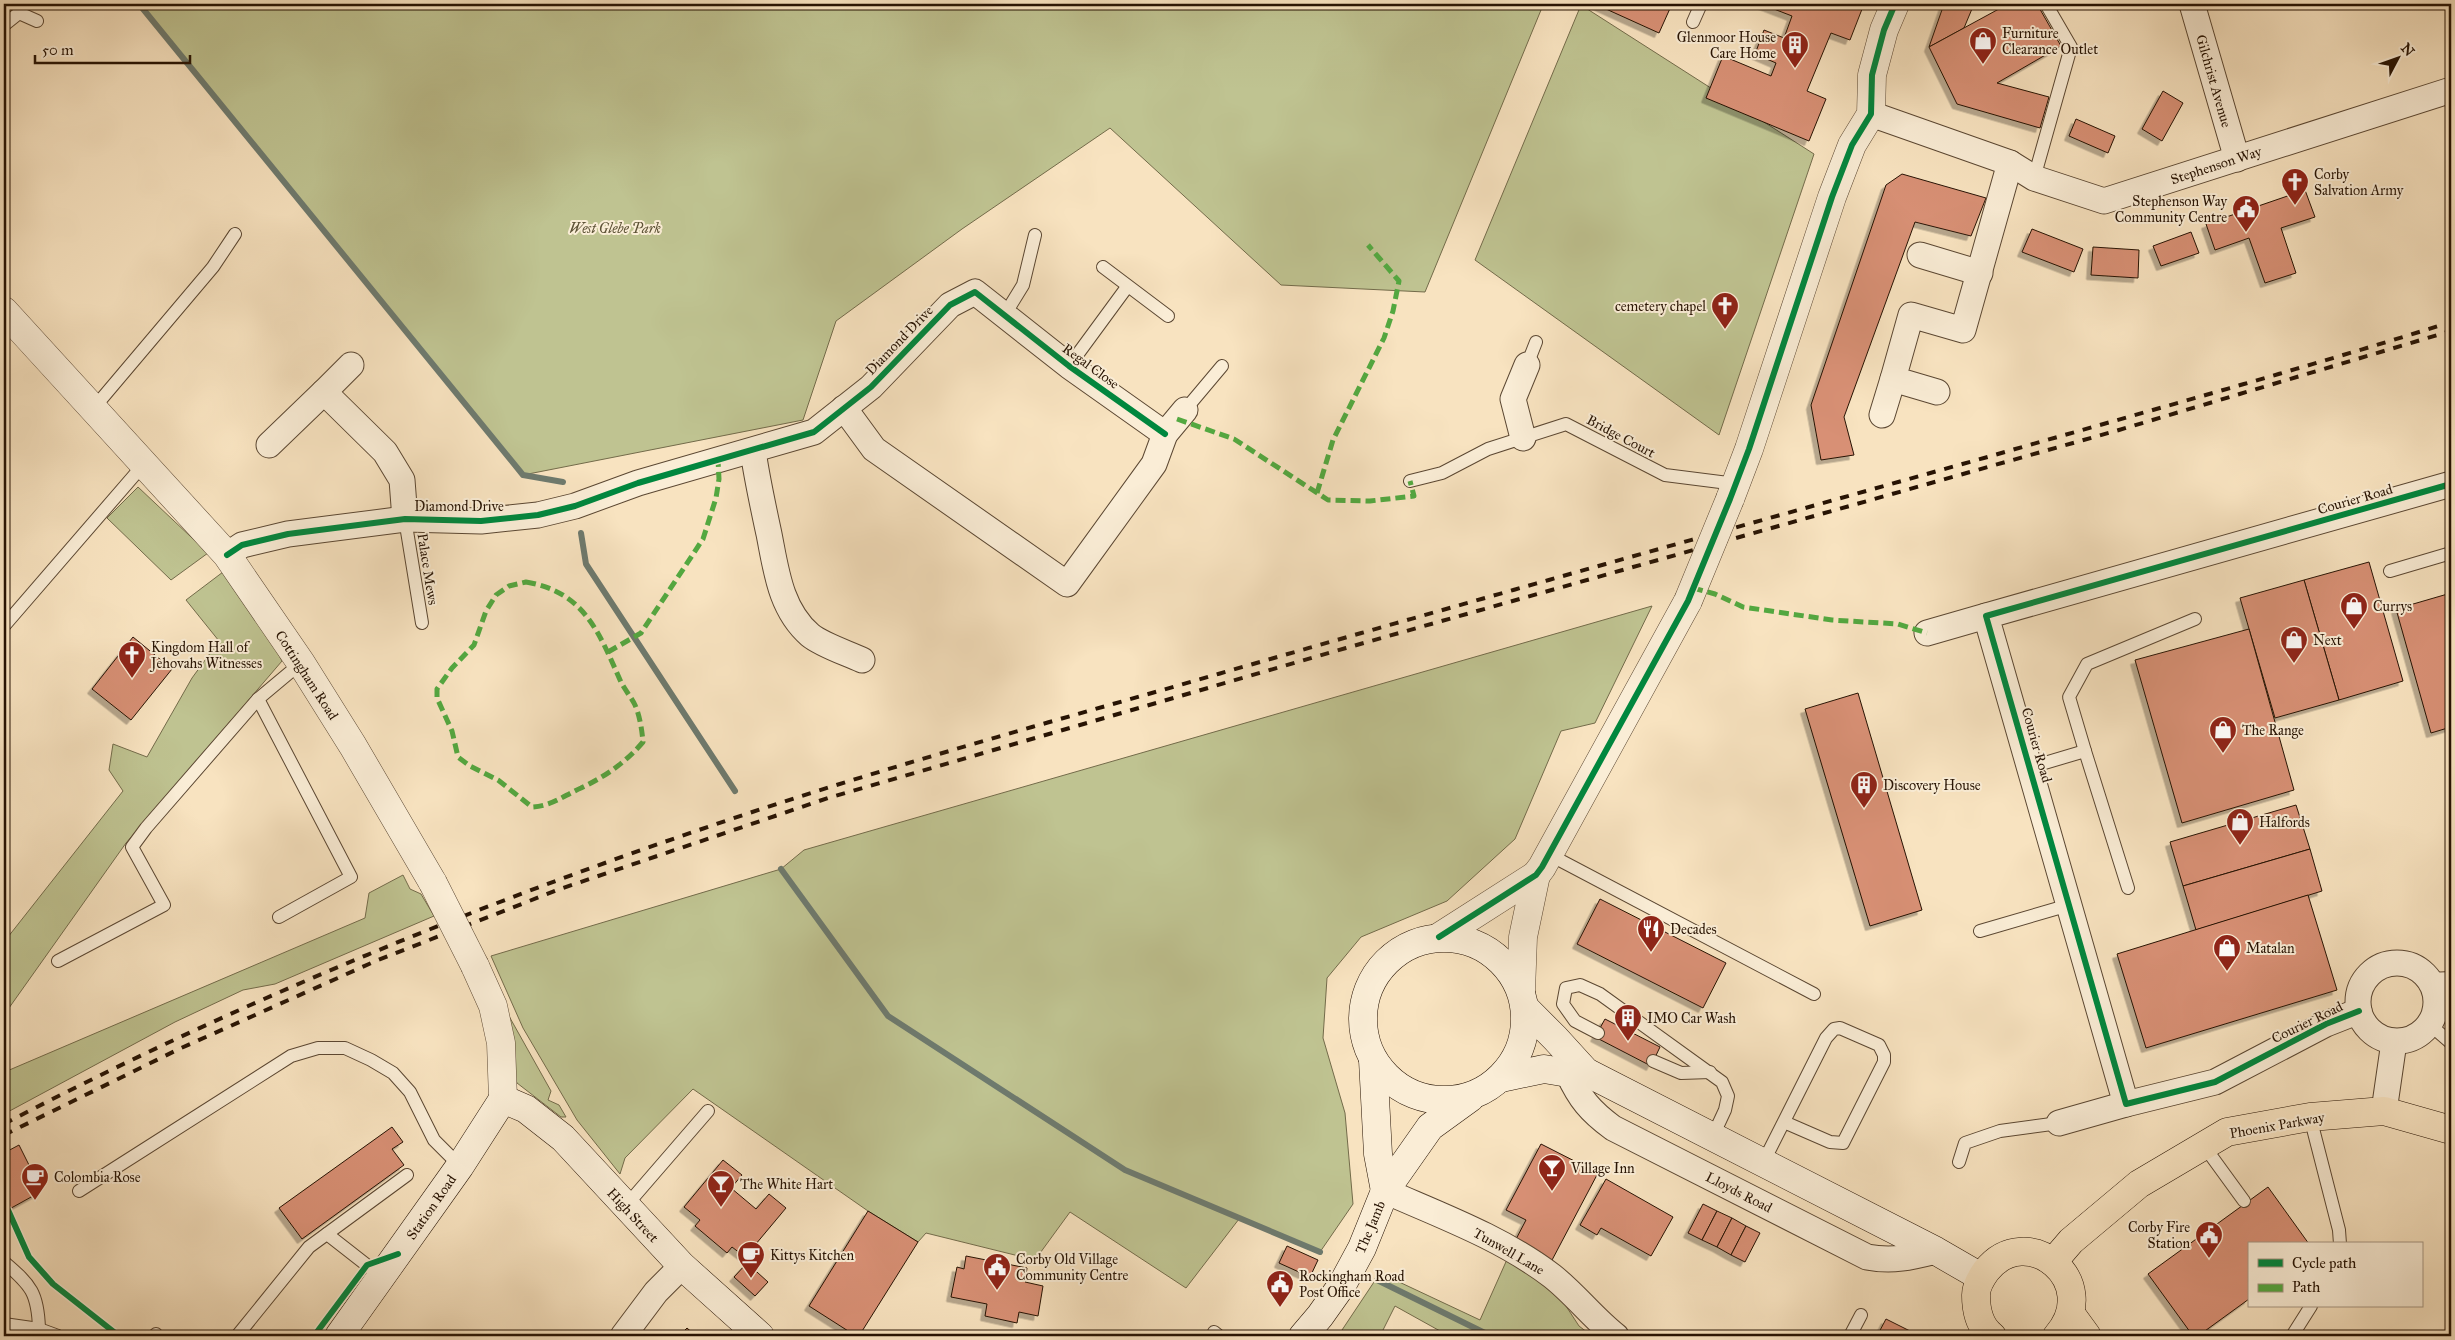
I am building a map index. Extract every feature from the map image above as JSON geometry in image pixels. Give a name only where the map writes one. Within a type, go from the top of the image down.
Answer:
[{"type":"main road","points":[[1523,1000],[1502,961],[1473,942],[1439,937],[1411,943],[1388,958],[1371,980],[1363,1007],[1364,1034],[1373,1060],[1392,1082],[1416,1096],[1444,1101],[1472,1096],[1501,1078],[1516,1058],[1525,1034],[1523,937],[1543,865],[1688,600],[1733,491],[1832,198],[1852,145],[1871,114],[1872,75],[1884,30],[1895,4]]},
{"type":"main road","name":"Cottingham Road","points":[[4,311],[227,555],[301,663],[353,746],[433,883],[475,966],[495,1016],[501,1043],[503,1099]]},
{"type":"main road","points":[[1439,937],[1543,865]]},
{"type":"main road","name":"Lloyds Road","points":[[1523,1000],[1555,1038],[1577,1073]]},
{"type":"main road","name":"The Jamb","points":[[1373,1060],[1378,1154],[1385,1191]]},
{"type":"main road","name":"Lloyds Road","points":[[1501,1078],[1544,1069],[1577,1073],[1712,1138],[1936,1251],[1981,1277]]},
{"type":"main road","name":"The Jamb","points":[[1303,1336],[1320,1316],[1342,1284],[1362,1248],[1385,1191],[1430,1127],[1472,1096]]},
{"type":"main road","name":"Station Road","points":[[339,1336],[460,1166],[503,1099]]},
{"type":"main road","name":"High Street","points":[[503,1099],[526,1109],[563,1138],[625,1207],[682,1266],[760,1336]]},
{"type":"main road","name":"Phoenix Parkway","points":[[2053,1262],[2071,1241],[2139,1184],[2227,1132],[2310,1117],[2384,1111],[2451,1130]]},
{"type":"main road","points":[[1992,1336],[1980,1321],[1976,1307],[1976,1292],[1981,1277],[1992,1264],[2006,1255],[2022,1252],[2038,1254],[2053,1262],[2064,1272],[2070,1285],[2073,1299],[2064,1325],[2087,1336]]},
{"type":"street","name":"Gilchrist Avenue","points":[[2192,4],[2237,159]]},
{"type":"street","name":"Stephenson Way","points":[[1871,114],[2010,163],[2034,178],[2104,201],[2451,90]]},
{"type":"street","points":[[1882,415],[1911,315],[1963,330],[2010,163]]},
{"type":"street","points":[[1920,255],[1980,273]]},
{"type":"street","name":"Diamond Drive","points":[[227,555],[242,545],[288,534],[405,519],[481,521],[538,515],[575,506],[638,483],[814,432],[871,387],[950,305],[975,292],[1004,316]]},
{"type":"street","name":"Regal Close","points":[[1004,316],[1165,434]]},
{"type":"street","points":[[269,445],[351,365]]},
{"type":"street","points":[[1523,438],[1514,399],[1527,365]]},
{"type":"street","points":[[1893,379],[1938,392]]},
{"type":"street","points":[[324,392],[385,452],[402,480],[405,519]]},
{"type":"street","points":[[844,408],[874,448],[1067,584],[1154,464],[1165,434],[1185,410]]},
{"type":"street","points":[[753,451],[760,503],[775,573],[782,594],[795,616],[810,635],[862,660]]},
{"type":"street","name":"Courier Road","points":[[2126,1104],[2031,767],[1986,616],[2451,484]]},
{"type":"street","points":[[1927,633],[1986,616]]},
{"type":"street","points":[[2390,962],[2408,964],[2440,978],[2435,1009],[2428,1023],[2420,1033],[2406,1041],[2394,1042],[2377,1037],[2365,1024],[2359,1011],[2358,995],[2364,980],[2374,970],[2390,962]]},
{"type":"street","name":"Courier Road","points":[[2058,1123],[2215,1082],[2326,1024],[2359,1011]]},
{"type":"street","points":[[2384,1111],[2394,1042]]},
{"type":"street","name":"Lloyds Road","points":[[1577,1073],[1578,1094],[1592,1113],[1613,1128],[1867,1257],[1902,1260],[1936,1251]]},
{"type":"street","name":"Tunwell Lane","points":[[1385,1191],[1496,1240],[1552,1277],[1598,1322],[1616,1336]]},
{"type":"street","points":[[623,1336],[656,1292],[682,1266]]},
{"type":"lane","points":[[1693,22],[1701,4]]},
{"type":"lane","points":[[2034,178],[2071,47],[2046,4]]},
{"type":"lane","points":[[4,25],[19,13],[37,21]]},
{"type":"lane","points":[[93,409],[212,267],[235,234]]},
{"type":"lane","points":[[1004,316],[1023,286],[1035,235]]},
{"type":"lane","points":[[1103,268],[1168,316]]},
{"type":"lane","points":[[1070,366],[1127,287]]},
{"type":"lane","points":[[1527,365],[1536,342]]},
{"type":"lane","points":[[1185,410],[1222,366]]},
{"type":"lane","name":"Bridge Court","points":[[1410,481],[1442,473],[1488,449],[1566,424],[1665,475],[1733,491]]},
{"type":"lane","points":[[4,626],[144,464]]},
{"type":"lane","name":"Palace Mews","points":[[405,519],[422,623]]},
{"type":"lane","points":[[2390,571],[2451,553]]},
{"type":"lane","points":[[2128,888],[2069,697],[2087,664],[2195,619]]},
{"type":"lane","points":[[58,961],[164,904],[132,847],[146,828],[258,699],[301,663]]},
{"type":"lane","points":[[258,699],[352,877],[279,917]]},
{"type":"lane","points":[[2031,767],[2085,751]]},
{"type":"lane","points":[[1543,865],[1814,994]]},
{"type":"lane","points":[[1980,931],[2069,905]]},
{"type":"lane","points":[[1598,1033],[1575,1021],[1564,1004],[1566,988],[1580,985],[1600,994],[1722,1082],[1728,1096],[1725,1110],[1712,1138]]},
{"type":"lane","points":[[2428,1023],[2451,1043]]},
{"type":"lane","points":[[1763,1164],[1784,1122],[1826,1038],[1834,1029],[1840,1028],[1879,1045],[1882,1049],[1884,1062],[1842,1143],[1830,1142],[1784,1122]]},
{"type":"lane","points":[[79,1191],[291,1056],[318,1048],[345,1048],[393,1073],[410,1092],[434,1140],[460,1166]]},
{"type":"lane","points":[[1653,1061],[1681,1073],[1710,1072]]},
{"type":"lane","points":[[625,1207],[708,1111]]},
{"type":"lane","points":[[2310,1117],[2339,1230],[2340,1242]]},
{"type":"lane","points":[[1959,1162],[1964,1143],[2000,1131],[2058,1123]]},
{"type":"lane","points":[[2204,1146],[2244,1201]]},
{"type":"lane","points":[[236,1336],[309,1247],[407,1175]]},
{"type":"lane","points":[[327,1234],[382,1276]]},
{"type":"lane","points":[[4,1262],[30,1289],[38,1304],[39,1329]]},
{"type":"lane","points":[[2292,1336],[2310,1308]]},
{"type":"lane","points":[[1850,1336],[1861,1315]]},
{"type":"lane","points":[[4,1324],[39,1329],[58,1336]]},
{"type":"green space","name":"West Glebe Park","points":[[139,4],[1537,4],[1541,10],[1425,292],[1281,285],[1110,128],[962,229],[836,321],[803,420],[523,475]]},
{"type":"green space","points":[[1581,5],[1814,154],[1719,435],[1475,260]]},
{"type":"green space","points":[[138,487],[208,553],[171,580],[107,518]]},
{"type":"green space","points":[[223,572],[258,615],[282,661],[126,843],[4,1015],[4,942],[123,791],[109,770],[113,744],[147,757],[192,678],[219,641],[186,600]]},
{"type":"green space","points":[[1652,606],[1595,723],[1561,731],[1515,839],[1447,901],[1361,937],[1327,978],[1323,1038],[1345,1113],[1353,1204],[1320,1252],[1239,1219],[1186,1288],[1070,1212],[1035,1260],[926,1233],[918,1242],[868,1211],[693,1089],[625,1158],[620,1174],[577,1120],[523,1028],[491,956],[781,869],[804,850]]},
{"type":"green space","points":[[403,875],[410,889],[421,894],[434,916],[275,984],[243,990],[175,1022],[4,1114],[4,1066],[7,1071],[365,918],[369,893]]},
{"type":"green space","points":[[505,1009],[551,1091],[548,1100],[559,1105],[566,1117],[561,1117],[517,1083],[514,1075]]},
{"type":"green space","points":[[1509,1255],[1549,1280],[1579,1326],[1592,1336],[1449,1336],[1395,1306],[1380,1336],[1338,1336],[1380,1273],[1480,1320]]},
{"type":"building","points":[[1595,4],[1672,4],[1659,33]]},
{"type":"building","name":"Glenmoor House Care Home","points":[[1761,4],[1864,4],[1850,40],[1831,33],[1807,91],[1826,99],[1809,141],[1706,98],[1723,56],[1771,76],[1776,63],[1755,54],[1764,30],[1784,38],[1792,16]]},
{"type":"building","points":[[1944,4],[1974,4],[1964,28],[1929,47]]},
{"type":"building","name":"Furniture Clearance Outlet","points":[[2008,4],[2037,4],[2061,46],[1997,83],[2049,97],[2040,128],[1957,104],[1929,47]]},
{"type":"building","points":[[2163,91],[2183,103],[2162,141],[2142,129]]},
{"type":"building","points":[[2076,119],[2115,136],[2108,153],[2069,136]]},
{"type":"building","points":[[1902,174],[1986,198],[1971,236],[1915,222],[1844,417],[1854,455],[1821,460],[1811,405],[1886,185]]},
{"type":"building","name":"Stephenson Way Community Centre","points":[[2305,190],[2315,217],[2281,228],[2296,273],[2265,283],[2249,238],[2215,250],[2206,224]]},
{"type":"building","points":[[2032,229],[2083,249],[2074,272],[2022,252]]},
{"type":"building","points":[[2191,232],[2199,253],[2161,266],[2153,246]]},
{"type":"building","points":[[2093,247],[2139,250],[2138,278],[2091,275]]},
{"type":"building","name":"Currys","points":[[2369,562],[2403,681],[2339,700],[2304,580]]},
{"type":"building","name":"Next","points":[[2304,580],[2339,700],[2275,718],[2240,598]]},
{"type":"building","points":[[2451,593],[2451,727],[2431,733],[2396,609]]},
{"type":"building","name":"The Range","points":[[2249,629],[2294,790],[2182,823],[2135,660]]},
{"type":"building","name":"Kingdom Hall of Jehovahs Witnesses","points":[[133,637],[172,669],[131,720],[92,689]]},
{"type":"building","name":"Discovery House","points":[[1858,693],[1922,910],[1870,926],[1805,709]]},
{"type":"building","name":"Halfords","points":[[2296,805],[2310,849],[2183,886],[2170,842]]},
{"type":"building","points":[[2310,849],[2322,891],[2196,930],[2183,886]]},
{"type":"building","name":"Matalan","points":[[2308,895],[2337,990],[2146,1048],[2117,954]]},
{"type":"building","name":"Decades","points":[[1600,899],[1726,963],[1703,1008],[1577,944]]},
{"type":"building","name":"IMO Car Wash","points":[[1605,1019],[1660,1047],[1651,1066],[1595,1037]]},
{"type":"building","points":[[392,1127],[403,1142],[392,1149],[404,1165],[302,1239],[279,1208]]},
{"type":"building","name":"Village Inn","points":[[1541,1144],[1598,1173],[1551,1262],[1514,1243],[1526,1220],[1506,1210]]},
{"type":"building","points":[[19,1145],[42,1191],[4,1212],[4,1153]]},
{"type":"building","name":"The White Hart","points":[[723,1160],[742,1175],[731,1188],[756,1209],[769,1194],[786,1208],[745,1257],[732,1247],[727,1253],[695,1226],[700,1220],[684,1207]]},
{"type":"building","points":[[1606,1179],[1673,1217],[1651,1256],[1601,1228],[1597,1235],[1580,1225]]},
{"type":"building","name":"Corby Fire Station","points":[[2268,1187],[2308,1242],[2248,1242],[2248,1300],[2198,1336],[2193,1336],[2148,1274]]},
{"type":"building","points":[[1703,1204],[1717,1211],[1702,1240],[1688,1233]]},
{"type":"building","points":[[868,1211],[918,1242],[859,1336],[856,1336],[809,1306]]},
{"type":"building","points":[[1717,1211],[1732,1218],[1717,1247],[1702,1240]]},
{"type":"building","points":[[1732,1218],[1746,1226],[1731,1255],[1717,1247]]},
{"type":"building","points":[[1746,1226],[1760,1233],[1745,1262],[1731,1255]]},
{"type":"building","points":[[1287,1246],[1318,1260],[1310,1277],[1279,1263]]},
{"type":"building","name":"Corby Old Village Community Centre","points":[[966,1256],[1027,1268],[1025,1282],[1043,1286],[1038,1316],[1019,1312],[1017,1323],[985,1316],[987,1304],[951,1297],[957,1267],[964,1269]]},
{"type":"building","name":"Kittys Kitchen","points":[[747,1263],[768,1282],[755,1296],[734,1277]]},
{"type":"building","points":[[1886,1319],[1920,1336],[1877,1336]]},
{"type":"building","points":[[687,1328],[696,1336],[679,1336]]},
{"type":"waterway","points":[[139,4],[523,475],[563,482]]},
{"type":"waterway","points":[[581,533],[586,564],[735,791]]},
{"type":"waterway","points":[[781,869],[888,1016],[1125,1170],[1320,1252]]},
{"type":"waterway","points":[[1377,1280],[1491,1336]]},
{"type":"railway","points":[[4,1124],[172,1041],[344,964],[607,862],[756,811],[998,737],[2221,391],[2451,322]]},
{"type":"railway","points":[[4,1135],[179,1049],[378,960],[560,889],[828,798],[1346,648],[2119,430],[2451,331]]},
{"type":"marked path","points":[[1317,493],[1333,440],[1384,338],[1393,311],[1399,281],[1368,245]]},
{"type":"marked path","points":[[1177,419],[1234,439],[1328,500],[1370,501],[1414,496],[1410,481]]},
{"type":"marked path","points":[[608,652],[641,633],[703,539],[716,498],[719,479],[718,460]]},
{"type":"marked path","points":[[526,582],[546,587],[563,595],[587,617],[597,631],[621,682],[635,705],[643,742],[622,763],[599,779],[552,803],[532,807],[498,780],[470,766],[458,757],[452,731],[437,698],[437,689],[452,668],[474,645],[486,611],[496,595],[509,586],[526,582]]},
{"type":"marked path","points":[[1693,588],[1715,594],[1743,607],[1832,620],[1898,624],[1927,633]]},
{"type":"cycle path","points":[[1439,937],[1536,875],[1542,867],[1688,601],[1749,449],[1832,197],[1852,145],[1871,114],[1872,75],[1884,30],[1895,4]]},
{"type":"cycle path","points":[[227,555],[242,545],[288,534],[405,519],[481,521],[538,515],[575,506],[638,483],[814,432],[871,387],[950,305],[975,292],[1069,366],[1165,434]]},
{"type":"cycle path","points":[[2359,1011],[2326,1024],[2215,1082],[2126,1104],[1986,616],[2451,484]]},
{"type":"cycle path","points":[[8,1210],[29,1257],[53,1284],[119,1336]]},
{"type":"cycle path","points":[[314,1336],[367,1265],[398,1254]]},
{"type":"place","name":"Furniture Clearance Outlet","points":[[1983,65]]},
{"type":"place","name":"Glenmoor House Care Home","points":[[1795,69]]},
{"type":"place","name":"Corby Salvation Army","points":[[2295,206]]},
{"type":"place","name":"Stephenson Way Community Centre","points":[[2246,233]]},
{"type":"place","name":"cemetery chapel","points":[[1725,330]]},
{"type":"place","name":"Currys","points":[[2354,630]]},
{"type":"place","name":"Next","points":[[2294,664]]},
{"type":"place","name":"Kingdom Hall of Jehovahs Witnesses","points":[[132,679]]},
{"type":"place","name":"The Range","points":[[2223,754]]},
{"type":"place","name":"Discovery House","points":[[1864,809]]},
{"type":"place","name":"Halfords","points":[[2240,846]]},
{"type":"place","name":"Decades","points":[[1651,953]]},
{"type":"place","name":"Matalan","points":[[2227,972]]},
{"type":"place","name":"IMO Car Wash","points":[[1628,1042]]},
{"type":"place","name":"Village Inn","points":[[1552,1192]]},
{"type":"place","name":"Colombia Rose","points":[[35,1201]]},
{"type":"place","name":"The White Hart","points":[[721,1208]]},
{"type":"place","name":"Corby Fire Station","points":[[2209,1259]]},
{"type":"place","name":"Kittys Kitchen","points":[[751,1279]]},
{"type":"place","name":"Corby Old Village Community Centre","points":[[997,1291]]},
{"type":"place","name":"Rockingham Road Post Office","points":[[1280,1308]]}]
